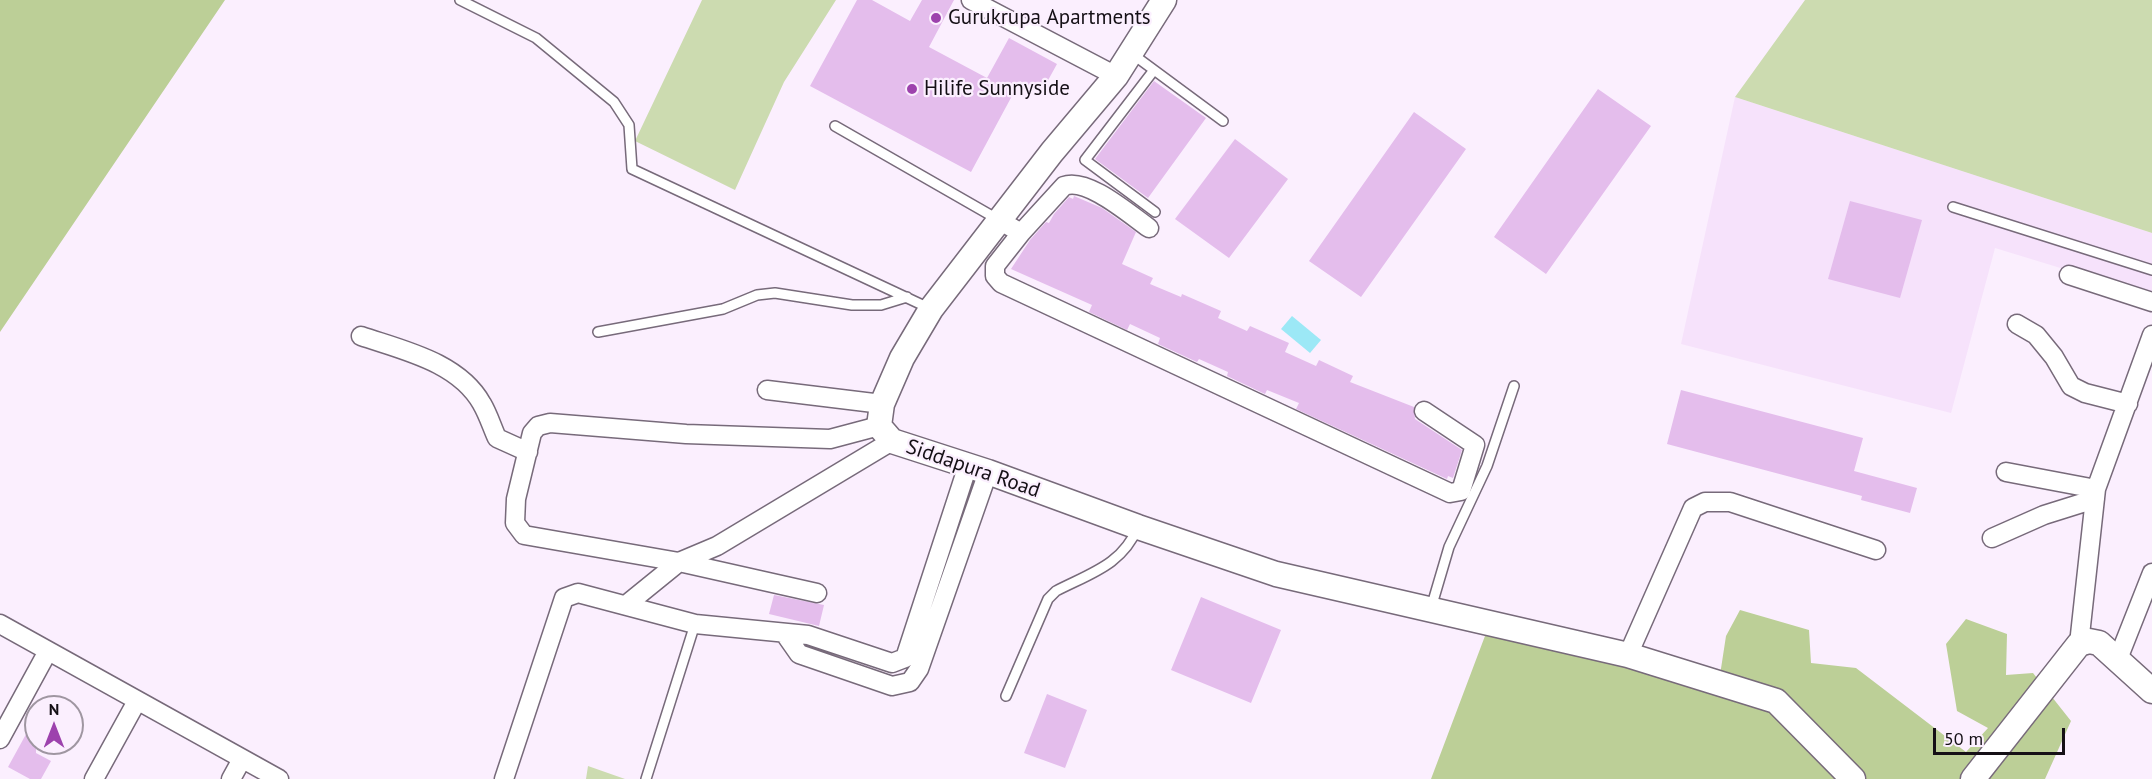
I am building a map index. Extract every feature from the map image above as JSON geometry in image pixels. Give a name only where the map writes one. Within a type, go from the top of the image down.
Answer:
[{"type":"street","points":[[971,0],[1116,76]]},
{"type":"street","points":[[626,605],[679,562],[717,546],[884,424],[902,358],[931,309],[1052,152],[1116,76],[1164,0]]},
{"type":"street","points":[[1152,220],[1091,189],[1072,183],[1064,186],[1021,233],[995,266],[995,276],[1001,283],[1450,494],[1457,494],[1461,491],[1475,445],[1424,411]]},
{"type":"street","points":[[999,220],[1021,233]]},
{"type":"street","points":[[2069,275],[2152,302]]},
{"type":"street","points":[[2017,324],[2036,335],[2054,357],[2071,386],[2085,393],[2128,404]]},
{"type":"street","points":[[1973,779],[2079,644],[2095,494],[2152,335]]},
{"type":"street","points":[[361,336],[424,358],[458,376],[481,402],[497,438],[528,452]]},
{"type":"street","points":[[767,390],[884,424]]},
{"type":"street","points":[[817,592],[679,562],[525,535],[515,523],[516,499],[532,434],[538,426],[550,423],[686,434],[830,439],[884,424]]},
{"type":"street","name":"Siddapura Road","points":[[884,424],[978,468],[1138,527],[1276,574],[1628,655],[1776,701],[1853,779]]},
{"type":"street","points":[[504,779],[564,598],[579,593],[694,624],[808,635],[892,663],[905,657],[978,468]]},
{"type":"street","points":[[2006,472],[2095,494]]},
{"type":"street","points":[[1992,538],[2095,494]]},
{"type":"street","points":[[1628,655],[1693,508],[1705,502],[1730,502],[1876,550]]},
{"type":"street","points":[[2118,659],[2152,573]]},
{"type":"street","points":[[0,624],[279,779]]},
{"type":"street","points":[[2079,644],[2089,641],[2099,643],[2152,691]]},
{"type":"street","points":[[0,739],[48,651]]},
{"type":"street","points":[[94,779],[137,701]]},
{"type":"street","points":[[231,779],[242,759]]},
{"type":"lane","points":[[460,0],[536,38],[614,102],[629,125],[632,169],[931,309]]},
{"type":"lane","points":[[1131,53],[1223,121]]},
{"type":"lane","points":[[1152,220],[1086,160],[1154,70]]},
{"type":"lane","points":[[835,126],[999,220]]},
{"type":"lane","points":[[1953,207],[2152,270]]},
{"type":"lane","points":[[598,332],[723,309],[757,295],[775,293],[852,305],[881,305],[907,297]]},
{"type":"lane","points":[[1430,610],[1449,546],[1487,466],[1514,386]]},
{"type":"lane","points":[[1006,696],[1048,599],[1056,591],[1118,559],[1131,545],[1138,527]]},
{"type":"lane","points":[[646,779],[694,624]]},
{"type":"shaded area","points":[[1735,97],[2152,233],[2152,296],[1995,248],[1951,413],[1681,344]]},
{"type":"green space","points":[[0,0],[225,0],[0,332]]},
{"type":"green space","points":[[702,0],[836,0],[784,82],[735,190],[635,141]]},
{"type":"green space","points":[[1805,0],[2152,0],[2152,233],[1735,97]]},
{"type":"green space","points":[[1740,610],[1809,630],[1811,663],[1856,668],[1966,752],[1988,728],[1957,711],[1946,644],[1966,619],[2007,634],[2006,675],[2033,673],[2071,721],[2045,779],[1431,779],[1488,628],[1720,675],[1726,636]]},
{"type":"green space","points":[[588,766],[625,779],[586,779]]},
{"type":"water","points":[[1292,316],[1321,340],[1310,353],[1281,329]]},
{"type":"building","name":"Hilife Sunnyside","points":[[857,0],[872,0],[910,21],[922,0],[954,0],[929,47],[987,78],[1009,38],[1057,64],[1041,93],[1020,81],[971,172],[810,86]]},
{"type":"building","points":[[1154,81],[1206,118],[1148,198],[1095,159]]},
{"type":"building","points":[[1598,89],[1651,126],[1546,274],[1494,237]]},
{"type":"building","points":[[1414,112],[1466,149],[1361,297],[1309,261]]},
{"type":"building","points":[[1235,139],[1288,179],[1229,258],[1175,219]]},
{"type":"building","points":[[1074,196],[1102,208],[1136,232],[1122,264],[1153,278],[1150,284],[1181,297],[1182,294],[1221,311],[1218,318],[1247,331],[1250,326],[1289,343],[1285,352],[1316,366],[1319,360],[1353,376],[1350,382],[1414,407],[1415,419],[1462,450],[1453,478],[1448,476],[1447,479],[1296,409],[1299,403],[1267,390],[1265,394],[1227,376],[1228,372],[1199,359],[1197,362],[1158,344],[1160,338],[1130,324],[1127,330],[1089,312],[1092,305],[1011,269],[1030,240],[1046,222],[1049,223],[1069,197],[1073,199]]},
{"type":"building","points":[[1850,201],[1922,220],[1900,298],[1828,279]]},
{"type":"building","points":[[1681,390],[1863,438],[1854,471],[1917,488],[1910,513],[1861,500],[1862,496],[1667,444]]},
{"type":"building","points":[[774,595],[824,605],[819,626],[769,614]]},
{"type":"building","points":[[1201,597],[1281,630],[1251,703],[1171,670]]},
{"type":"building","points":[[1047,694],[1087,710],[1065,768],[1024,753]]},
{"type":"building","points":[[24,738],[24,755],[40,755],[51,761],[41,779],[30,779],[8,767]]},
{"type":"place","name":"Gurukrupa Apartments","points":[[936,18]]},
{"type":"place","name":"Hilife Sunnyside","points":[[912,89]]}]
